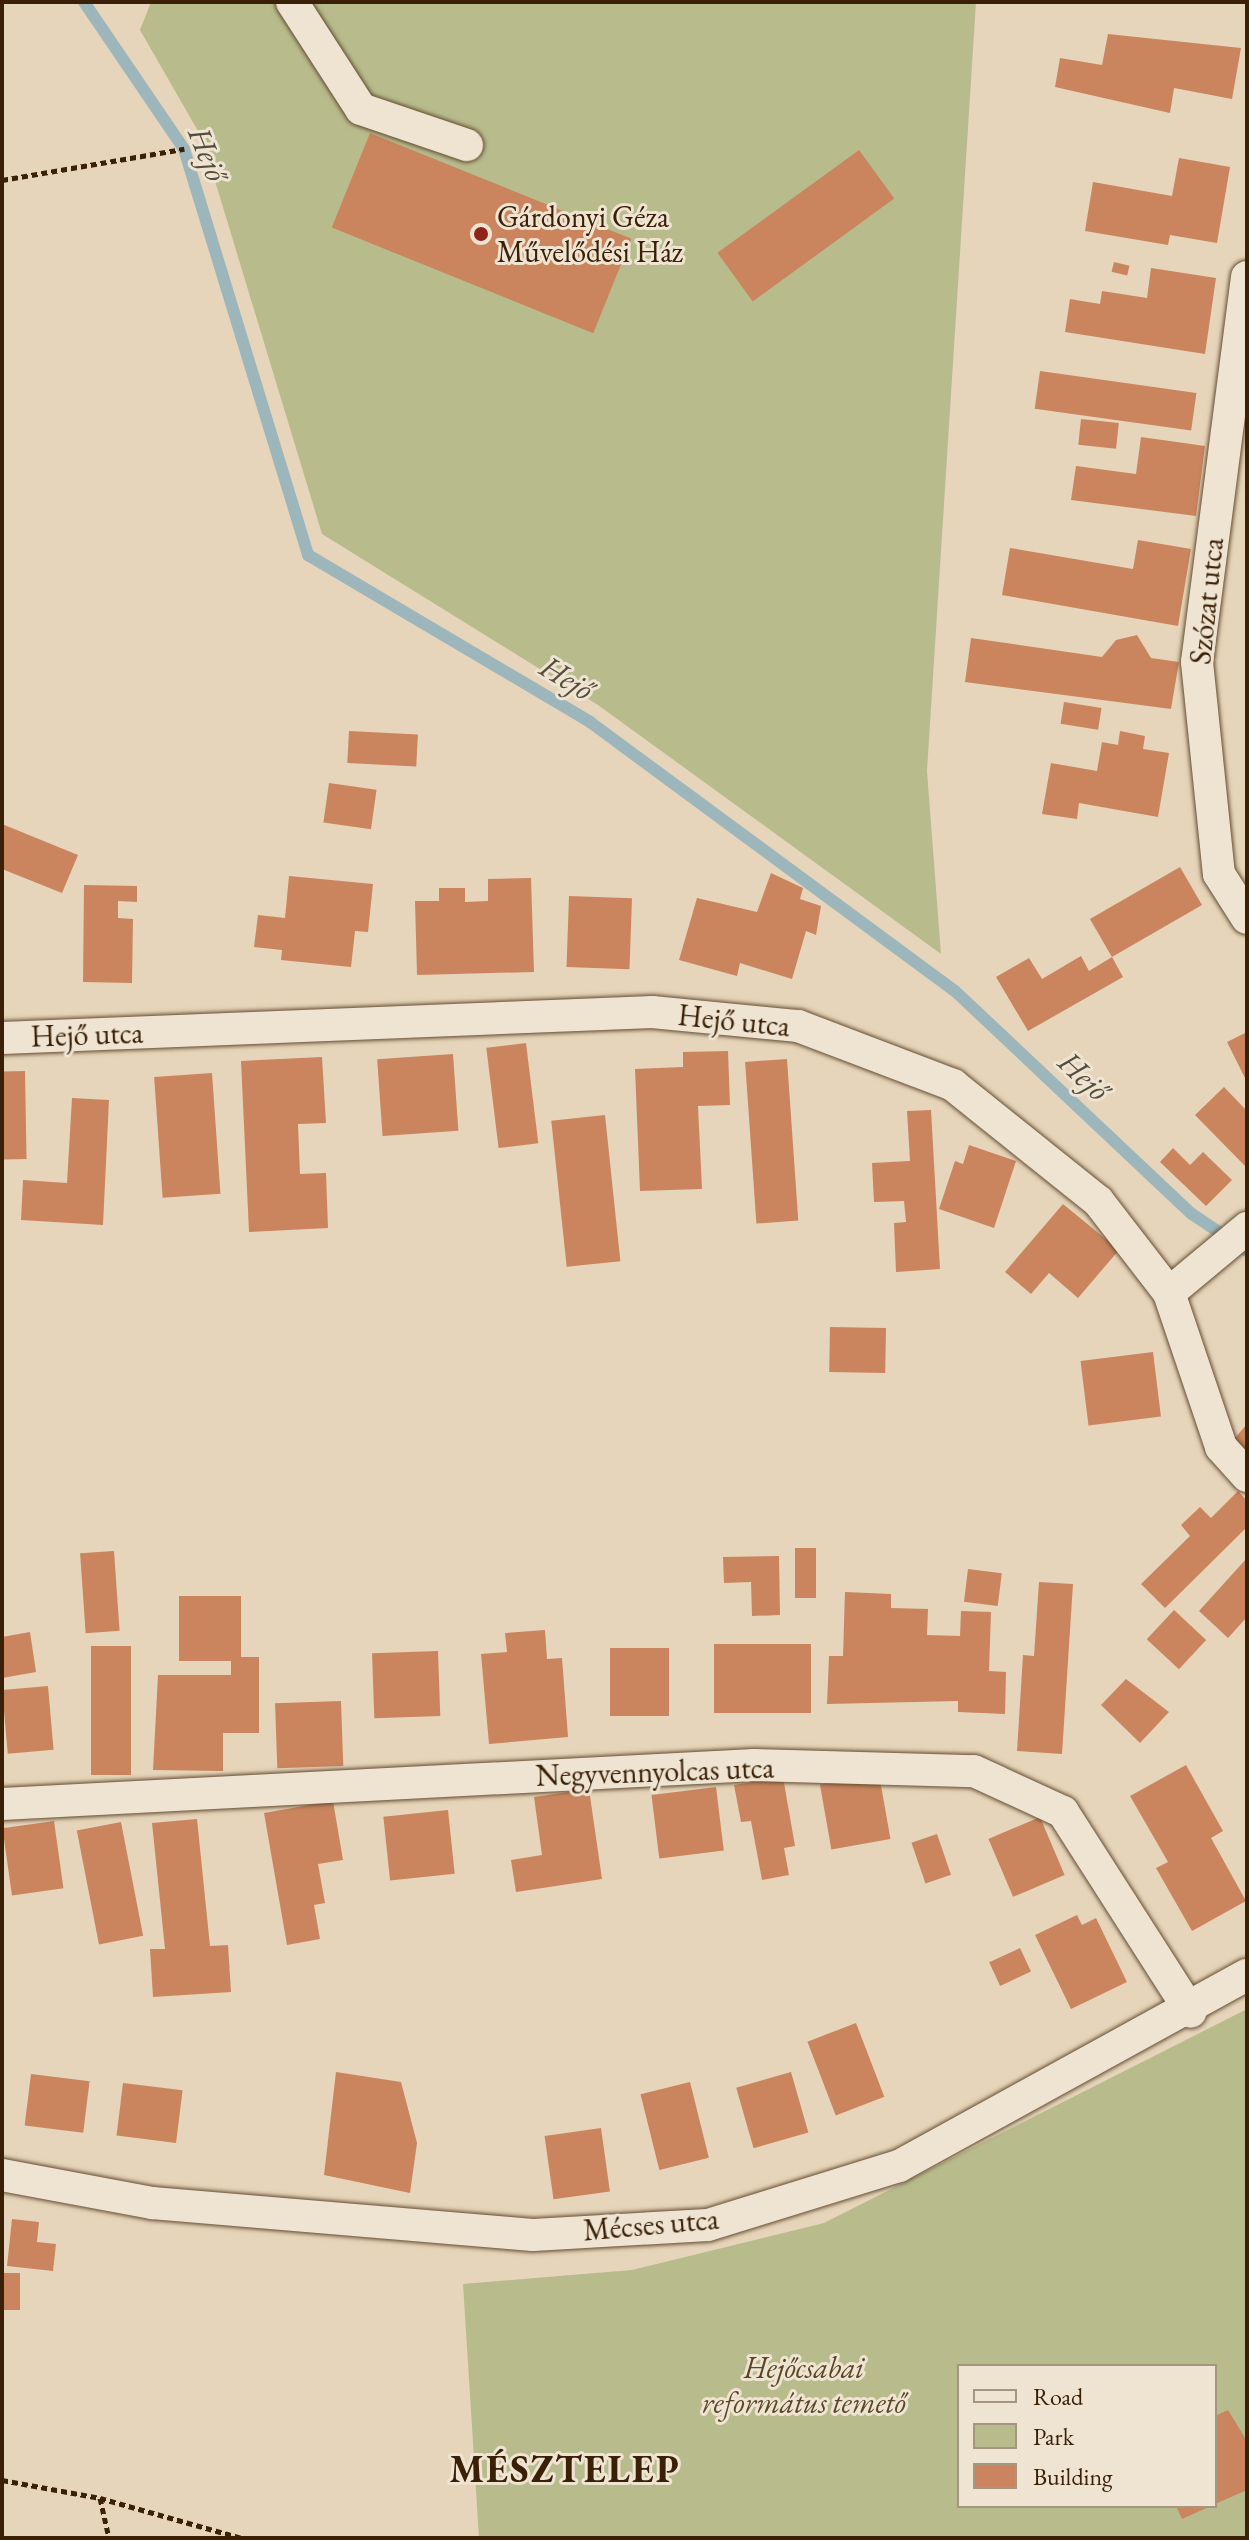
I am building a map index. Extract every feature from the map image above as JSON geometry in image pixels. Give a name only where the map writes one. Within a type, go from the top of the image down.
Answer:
[{"type":"street","points":[[292,2],[361,109],[467,145]]},
{"type":"street","name":"Szózat utca","points":[[1247,277],[1197,662],[1219,874],[1247,918]]},
{"type":"street","name":"Hejő utca","points":[[2,1038],[652,1012],[798,1026],[953,1085],[1098,1201],[1169,1293],[1221,1447],[1247,1476]]},
{"type":"street","points":[[1169,1293],[1244,1230]]},
{"type":"street","name":"Negyvennyolcas utca","points":[[2,1804],[754,1765],[974,1771],[1063,1812],[1191,2012]]},
{"type":"street","name":"Mécses utca","points":[[2,2175],[152,2203],[533,2235],[708,2225],[899,2166],[1191,2012],[1247,1975]]},
{"type":"path","points":[[2,180],[184,149]]},
{"type":"path","points":[[2,2480],[100,2498],[241,2538]]},
{"type":"path","points":[[100,2498],[109,2538]]},
{"type":"green space","points":[[151,2],[976,2],[927,771],[941,954],[598,705],[322,534],[202,138],[140,30]]},
{"type":"green space","name":"Hejőcsabai református temető","points":[[1247,2009],[1247,2538],[479,2538],[463,2284],[632,2270],[824,2223]]},
{"type":"building","points":[[1108,34],[1241,48],[1232,99],[1174,88],[1170,113],[1055,87],[1060,58],[1102,65]]},
{"type":"building","name":"Gárdonyi Géza Művelődési Ház","points":[[370,133],[631,239],[593,333],[332,228]]},
{"type":"building","points":[[859,150],[894,199],[753,301],[717,253]]},
{"type":"building","points":[[1179,158],[1230,167],[1217,243],[1170,235],[1168,245],[1085,231],[1093,182],[1172,196]]},
{"type":"building","points":[[1114,262],[1130,266],[1127,276],[1112,272]]},
{"type":"building","points":[[1151,268],[1216,278],[1205,354],[1065,332],[1070,299],[1100,304],[1102,291],[1147,298]]},
{"type":"building","points":[[1040,371],[1196,393],[1191,431],[1035,409]]},
{"type":"building","points":[[1081,419],[1119,423],[1116,449],[1078,445]]},
{"type":"building","points":[[1141,437],[1205,446],[1196,516],[1071,500],[1076,466],[1136,474]]},
{"type":"building","points":[[1138,540],[1191,549],[1178,626],[1002,595],[1010,548],[1133,569]]},
{"type":"building","points":[[1137,635],[1151,658],[1179,662],[1171,709],[965,682],[971,638],[1102,657],[1116,640]]},
{"type":"building","points":[[1064,702],[1102,708],[1098,730],[1061,724]]},
{"type":"building","points":[[349,731],[418,735],[416,767],[347,763]]},
{"type":"building","points":[[1120,731],[1145,736],[1143,749],[1169,753],[1158,817],[1079,803],[1077,819],[1042,814],[1051,763],[1097,771],[1102,742],[1118,745]]},
{"type":"building","points":[[329,783],[377,790],[371,829],[323,823]]},
{"type":"building","points":[[2,824],[78,855],[62,893],[2,869]]},
{"type":"building","points":[[1180,867],[1202,905],[1112,957],[1090,919]]},
{"type":"building","points":[[771,873],[803,888],[800,899],[821,906],[816,935],[806,931],[792,979],[740,963],[737,976],[679,960],[697,898],[757,912]]},
{"type":"building","points":[[289,876],[373,884],[368,932],[355,931],[351,967],[281,960],[282,950],[254,947],[258,915],[285,918]]},
{"type":"building","points":[[531,878],[534,972],[417,975],[415,901],[439,901],[439,888],[465,888],[465,902],[488,901],[488,879]]},
{"type":"building","points":[[84,885],[137,886],[137,902],[118,901],[118,918],[133,919],[132,983],[83,982]]},
{"type":"building","points":[[569,896],[632,898],[629,969],[567,967]]},
{"type":"building","points":[[1081,956],[1089,971],[1112,957],[1123,977],[1028,1031],[996,977],[1029,958],[1042,979]]},
{"type":"building","points":[[1247,1032],[1247,1077],[1245,1078],[1227,1042]]},
{"type":"building","points":[[526,1043],[538,1143],[499,1148],[486,1048]]},
{"type":"building","points":[[728,1051],[730,1105],[698,1106],[702,1189],[640,1191],[635,1069],[683,1067],[683,1052]]},
{"type":"building","points":[[453,1054],[458,1131],[383,1136],[377,1059]]},
{"type":"building","points":[[322,1057],[326,1123],[298,1124],[300,1174],[326,1173],[328,1228],[249,1232],[241,1061]]},
{"type":"building","points":[[787,1059],[798,1221],[756,1224],[745,1062]]},
{"type":"building","points":[[2,1071],[25,1071],[27,1159],[4,1159]]},
{"type":"building","points":[[212,1073],[220,1194],[163,1198],[154,1077]]},
{"type":"building","points":[[1224,1087],[1247,1111],[1247,1168],[1195,1115]]},
{"type":"building","points":[[72,1098],[109,1100],[103,1225],[21,1220],[23,1180],[67,1183]]},
{"type":"building","points":[[931,1110],[940,1269],[896,1272],[894,1223],[906,1222],[904,1201],[874,1202],[872,1163],[910,1161],[907,1111]]},
{"type":"building","points":[[605,1115],[620,1261],[567,1267],[551,1121]]},
{"type":"building","points":[[969,1145],[1016,1161],[994,1228],[939,1209],[955,1161],[963,1164]]},
{"type":"building","points":[[1173,1148],[1190,1165],[1203,1152],[1232,1180],[1206,1206],[1160,1162]]},
{"type":"building","points":[[1063,1204],[1119,1250],[1078,1298],[1049,1273],[1031,1294],[1005,1272]]},
{"type":"building","points":[[830,1327],[886,1328],[885,1373],[829,1372]]},
{"type":"building","points":[[1153,1352],[1161,1417],[1088,1425],[1081,1361]]},
{"type":"building","points":[[1247,1424],[1247,1451],[1234,1439]]},
{"type":"building","points":[[1238,1491],[1247,1501],[1247,1527],[1165,1608],[1141,1584],[1190,1536],[1181,1525],[1200,1507],[1211,1518]]},
{"type":"building","points":[[795,1548],[816,1548],[816,1598],[795,1598]]},
{"type":"building","points":[[114,1551],[120,1631],[86,1633],[80,1553]]},
{"type":"building","points":[[779,1556],[780,1615],[752,1616],[751,1582],[724,1583],[723,1557]]},
{"type":"building","points":[[1247,1558],[1247,1617],[1228,1638],[1199,1611]]},
{"type":"building","points":[[968,1569],[1002,1573],[998,1606],[964,1602]]},
{"type":"building","points":[[1039,1582],[1073,1584],[1062,1754],[1017,1751],[1023,1655],[1034,1656]]},
{"type":"building","points":[[845,1592],[891,1594],[891,1608],[928,1609],[927,1635],[960,1636],[961,1611],[991,1612],[989,1671],[1006,1672],[1005,1714],[958,1712],[958,1701],[827,1704],[829,1656],[843,1656]]},
{"type":"building","points":[[179,1596],[241,1596],[241,1657],[259,1657],[259,1733],[223,1733],[223,1771],[153,1770],[158,1675],[231,1675],[231,1661],[179,1661]]},
{"type":"building","points":[[1174,1610],[1206,1640],[1179,1669],[1147,1639]]},
{"type":"building","points":[[545,1630],[547,1659],[562,1658],[568,1737],[489,1744],[481,1654],[507,1652],[505,1633]]},
{"type":"building","points":[[30,1632],[36,1672],[2,1678],[2,1637]]},
{"type":"building","points":[[714,1644],[811,1644],[811,1713],[714,1713]]},
{"type":"building","points":[[91,1646],[131,1646],[131,1775],[91,1775]]},
{"type":"building","points":[[610,1648],[669,1648],[669,1716],[610,1716]]},
{"type":"building","points":[[438,1651],[440,1716],[374,1718],[372,1653]]},
{"type":"building","points":[[1126,1679],[1169,1712],[1140,1743],[1101,1705]]},
{"type":"building","points":[[48,1686],[54,1750],[8,1754],[2,1690]]},
{"type":"building","points":[[341,1701],[343,1766],[277,1768],[275,1703]]},
{"type":"building","points":[[1186,1765],[1223,1831],[1211,1838],[1246,1901],[1192,1931],[1156,1868],[1168,1862],[1130,1796]]},
{"type":"building","points":[[879,1774],[890,1839],[831,1849],[820,1784]]},
{"type":"building","points":[[783,1777],[795,1846],[784,1848],[789,1875],[762,1880],[751,1821],[741,1822],[734,1785]]},
{"type":"building","points":[[716,1787],[724,1851],[659,1858],[651,1795]]},
{"type":"building","points":[[589,1789],[602,1879],[516,1892],[511,1860],[542,1855],[534,1797]]},
{"type":"building","points":[[333,1801],[343,1860],[318,1864],[325,1903],[314,1905],[320,1939],[287,1945],[264,1813]]},
{"type":"building","points":[[448,1810],[455,1874],[390,1880],[383,1817]]},
{"type":"building","points":[[1040,1817],[1065,1875],[1013,1897],[988,1839]]},
{"type":"building","points":[[197,1819],[210,1946],[228,1945],[231,1992],[153,1997],[150,1949],[165,1949],[152,1823]]},
{"type":"building","points":[[54,1821],[63,1888],[12,1896],[3,1828]]},
{"type":"building","points":[[121,1822],[143,1936],[99,1944],[77,1831]]},
{"type":"building","points":[[937,1834],[951,1875],[925,1883],[911,1843]]},
{"type":"building","points":[[1077,1915],[1082,1925],[1096,1918],[1127,1982],[1071,2009],[1035,1935]]},
{"type":"building","points":[[1020,1948],[1031,1972],[1000,1986],[989,1962]]},
{"type":"building","points":[[856,2023],[884,2097],[836,2115],[807,2042]]},
{"type":"building","points":[[336,2072],[401,2082],[417,2143],[410,2193],[324,2175]]},
{"type":"building","points":[[791,2072],[808,2133],[754,2148],[736,2088]]},
{"type":"building","points":[[31,2074],[90,2081],[83,2133],[25,2126]]},
{"type":"building","points":[[690,2082],[709,2158],[659,2170],[641,2094]]},
{"type":"building","points":[[123,2083],[183,2090],[176,2143],[117,2136]]},
{"type":"building","points":[[601,2128],[610,2191],[553,2199],[545,2136]]},
{"type":"building","points":[[12,2219],[39,2222],[37,2242],[56,2244],[53,2271],[7,2266]]},
{"type":"building","points":[[2,2273],[20,2273],[20,2310],[2,2310]]},
{"type":"building","points":[[1228,2410],[1247,2441],[1247,2490],[1217,2503],[1217,2415]]},
{"type":"building","points":[[1177,2508],[1207,2508],[1182,2519]]},
{"type":"waterway","name":"Hejő","points":[[84,2],[184,149],[308,555],[590,722],[955,991],[1192,1214],[1247,1251]]},
{"type":"place","name":"Gárdonyi Géza Művelődési Ház","points":[[481,234]]},
{"type":"district","name":"MÉSZTELEP","points":[[565,2469]]}]
